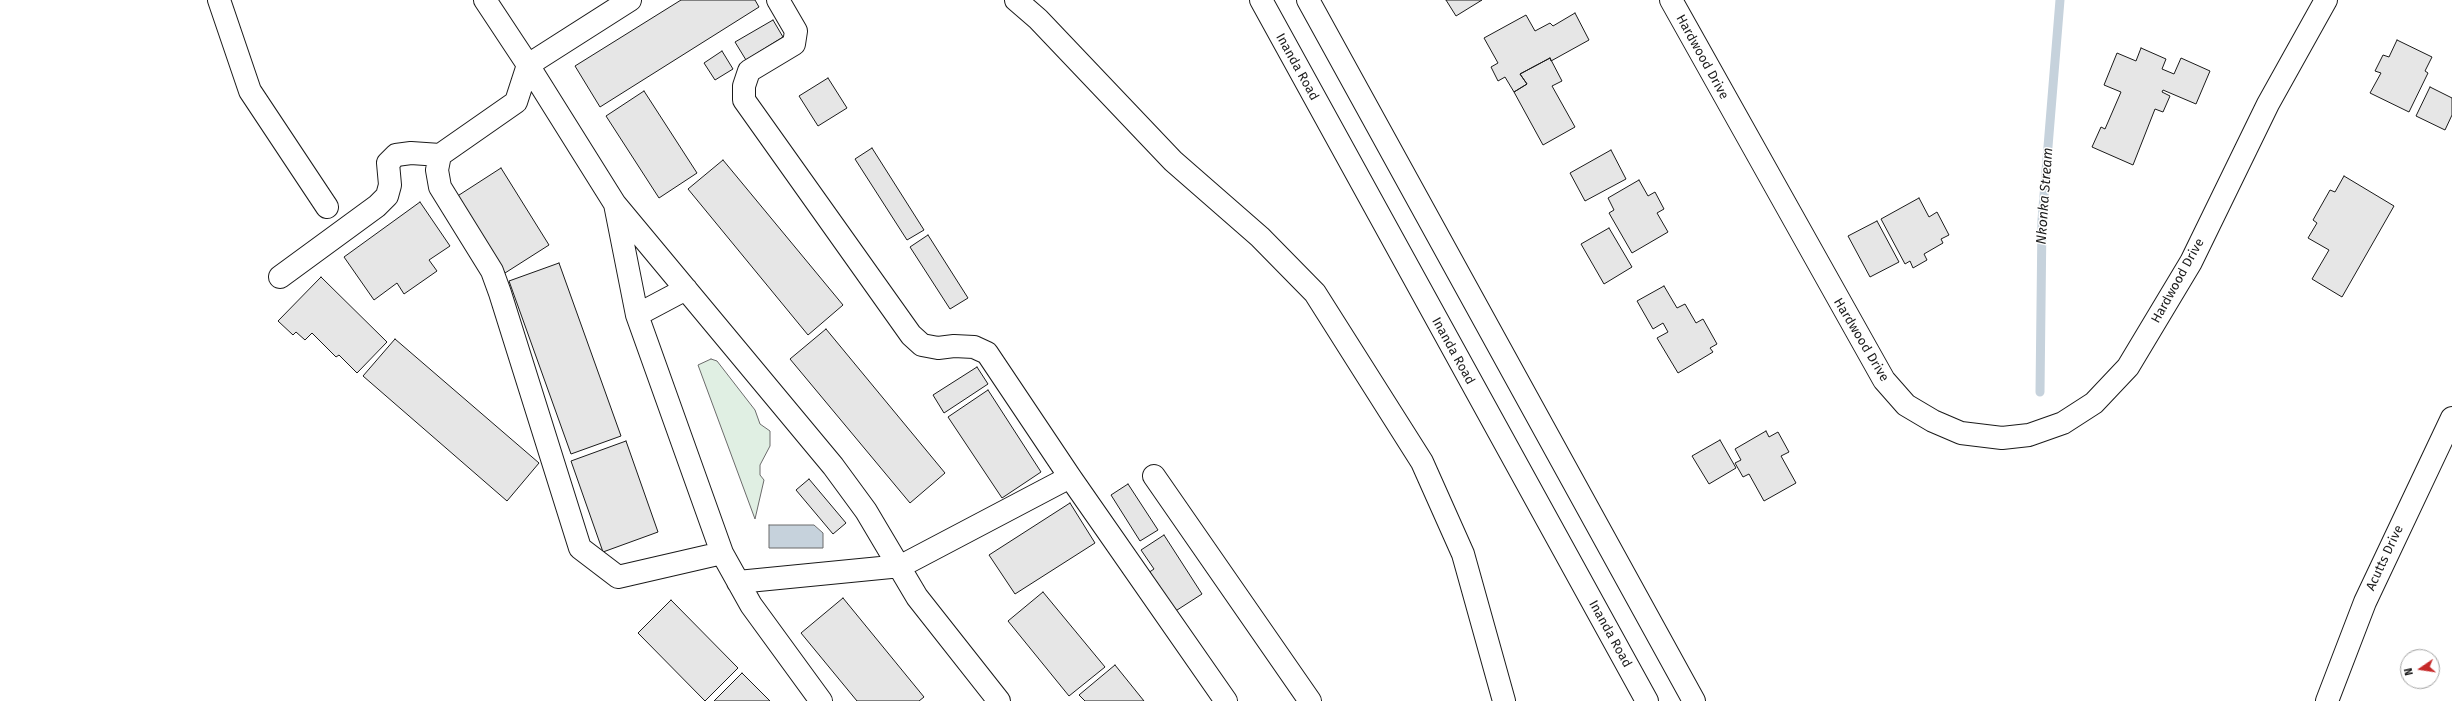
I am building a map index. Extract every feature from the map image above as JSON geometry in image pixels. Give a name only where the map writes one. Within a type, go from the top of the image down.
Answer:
[{"type":"street","points":[[219,0],[250,92],[327,207]]},
{"type":"street","points":[[485,0],[528,65],[615,204],[833,466],[866,511],[901,566],[917,597],[940,629],[999,701]]},
{"type":"street","points":[[280,277],[387,196],[390,185],[388,163],[396,155],[410,153],[440,155],[516,102],[528,65],[630,0]]},
{"type":"street","points":[[778,0],[796,31],[794,44],[749,71],[744,100],[911,335],[922,345],[938,348],[954,346],[974,347],[987,353],[1070,477],[1226,701]]},
{"type":"street","points":[[1016,0],[1038,19],[1173,161],[1260,237],[1315,293],[1422,462],[1463,554],[1504,701]]},
{"type":"street","name":"Inanda Road","points":[[1261,0],[1647,701]]},
{"type":"street","points":[[1308,0],[1694,701]]},
{"type":"street","name":"Hardwood Drive","points":[[1670,0],[1884,380],[1906,405],[1934,421],[1961,433],[2002,438],[2029,435],[2063,423],[2094,403],[2128,367],[2191,262],[2268,104],[2326,0]]},
{"type":"street","points":[[440,155],[437,170],[440,187],[492,271],[509,318],[580,548],[618,577],[722,553]]},
{"type":"street","points":[[615,204],[637,315],[722,553],[751,605],[821,701]]},
{"type":"street","points":[[637,315],[686,289]]},
{"type":"street","name":"Acutts Drive","points":[[2327,701],[2365,602],[2452,418]]},
{"type":"street","points":[[1154,476],[1310,701]]},
{"type":"street","points":[[738,582],[901,566],[1070,477]]},
{"type":"green space","points":[[711,359],[717,361],[755,410],[760,424],[770,431],[770,446],[760,465],[760,475],[764,480],[755,519],[698,365]]},
{"type":"shaded area","points":[[769,525],[814,525],[823,533],[823,548],[769,548]]},
{"type":"building","points":[[681,0],[755,0],[759,7],[600,107],[575,66]]},
{"type":"building","points":[[1446,0],[1482,0],[1456,16]]},
{"type":"building","points":[[1575,13],[1589,40],[1551,61],[1550,58],[1520,74],[1527,84],[1514,92],[1505,77],[1498,81],[1491,67],[1498,63],[1484,38],[1526,15],[1535,31],[1550,23],[1553,26]]},
{"type":"building","points":[[773,20],[783,37],[746,60],[735,42]]},
{"type":"building","points":[[2397,40],[2432,57],[2425,71],[2428,73],[2409,112],[2370,93],[2381,73],[2375,71],[2383,55],[2389,57]]},
{"type":"building","points":[[2141,48],[2166,59],[2162,69],[2174,74],[2181,58],[2210,71],[2196,104],[2163,90],[2162,92],[2170,96],[2163,112],[2155,109],[2133,165],[2092,147],[2101,127],[2105,129],[2121,92],[2104,85],[2117,53],[2136,61]]},
{"type":"building","points":[[722,51],[733,69],[715,80],[704,63]]},
{"type":"building","points":[[1550,58],[1562,81],[1552,86],[1575,127],[1543,145],[1514,92],[1527,84],[1520,74]]},
{"type":"building","points":[[828,78],[847,108],[818,126],[799,96]]},
{"type":"building","points":[[2430,87],[2452,98],[2452,115],[2445,130],[2416,116]]},
{"type":"building","points":[[644,91],[697,173],[659,198],[606,116]]},
{"type":"building","points":[[872,148],[924,230],[907,240],[855,159]]},
{"type":"building","points":[[1611,150],[1626,179],[1585,201],[1570,173]]},
{"type":"building","points":[[723,160],[843,305],[808,335],[688,189]]},
{"type":"building","points":[[501,168],[549,245],[505,273],[456,197]]},
{"type":"building","points":[[2344,176],[2394,206],[2342,297],[2312,279],[2329,250],[2308,238],[2317,223],[2313,220],[2330,190],[2335,192]]},
{"type":"building","points":[[1639,180],[1648,196],[1655,192],[1664,209],[1657,213],[1668,232],[1632,253],[1609,213],[1614,210],[1608,198]]},
{"type":"building","points":[[1919,198],[1929,217],[1937,212],[1949,235],[1941,239],[1943,243],[1924,254],[1927,260],[1913,268],[1910,261],[1905,264],[1881,219]]},
{"type":"building","points":[[420,202],[450,246],[429,260],[437,271],[404,294],[397,283],[374,300],[344,257]]},
{"type":"building","points":[[1877,221],[1899,262],[1870,277],[1848,236]]},
{"type":"building","points":[[1609,228],[1632,267],[1604,284],[1581,244]]},
{"type":"building","points":[[928,235],[968,298],[950,309],[910,247]]},
{"type":"building","points":[[559,263],[621,436],[571,454],[509,281]]},
{"type":"building","points":[[321,277],[387,342],[357,373],[339,355],[336,357],[312,333],[305,340],[296,332],[293,335],[278,321]]},
{"type":"building","points":[[1664,286],[1677,308],[1685,304],[1696,323],[1703,319],[1717,344],[1710,348],[1713,352],[1678,373],[1657,338],[1668,332],[1663,323],[1653,329],[1637,301]]},
{"type":"building","points":[[826,329],[945,473],[910,503],[790,359]]},
{"type":"building","points":[[395,339],[539,463],[507,501],[363,376]]},
{"type":"building","points":[[977,367],[988,384],[944,413],[933,395]]},
{"type":"building","points":[[988,390],[1041,472],[1002,498],[948,417]]},
{"type":"building","points":[[1766,431],[1769,437],[1778,432],[1789,452],[1781,456],[1796,483],[1764,501],[1749,474],[1743,477],[1735,463],[1741,460],[1735,449]]},
{"type":"building","points":[[1720,440],[1736,468],[1709,484],[1692,456]]},
{"type":"building","points":[[626,441],[658,532],[603,552],[571,461]]},
{"type":"building","points":[[809,479],[846,523],[833,534],[796,490]]},
{"type":"building","points":[[1128,484],[1158,530],[1140,541],[1111,495]]},
{"type":"building","points":[[1070,503],[1095,543],[1015,594],[989,555]]},
{"type":"building","points":[[1164,535],[1202,594],[1174,612],[1148,573],[1154,569],[1141,550]]},
{"type":"building","points":[[1043,592],[1105,667],[1069,696],[1008,621]]},
{"type":"building","points":[[843,598],[924,697],[919,701],[857,701],[801,633]]},
{"type":"building","points":[[671,600],[738,668],[705,701],[638,633]]},
{"type":"building","points":[[1115,665],[1144,701],[1085,701],[1079,695]]},
{"type":"building","points":[[742,673],[770,701],[714,701]]},
{"type":"waterway","name":"Nkonka Stream","points":[[2040,392],[2042,220],[2060,0]]}]
